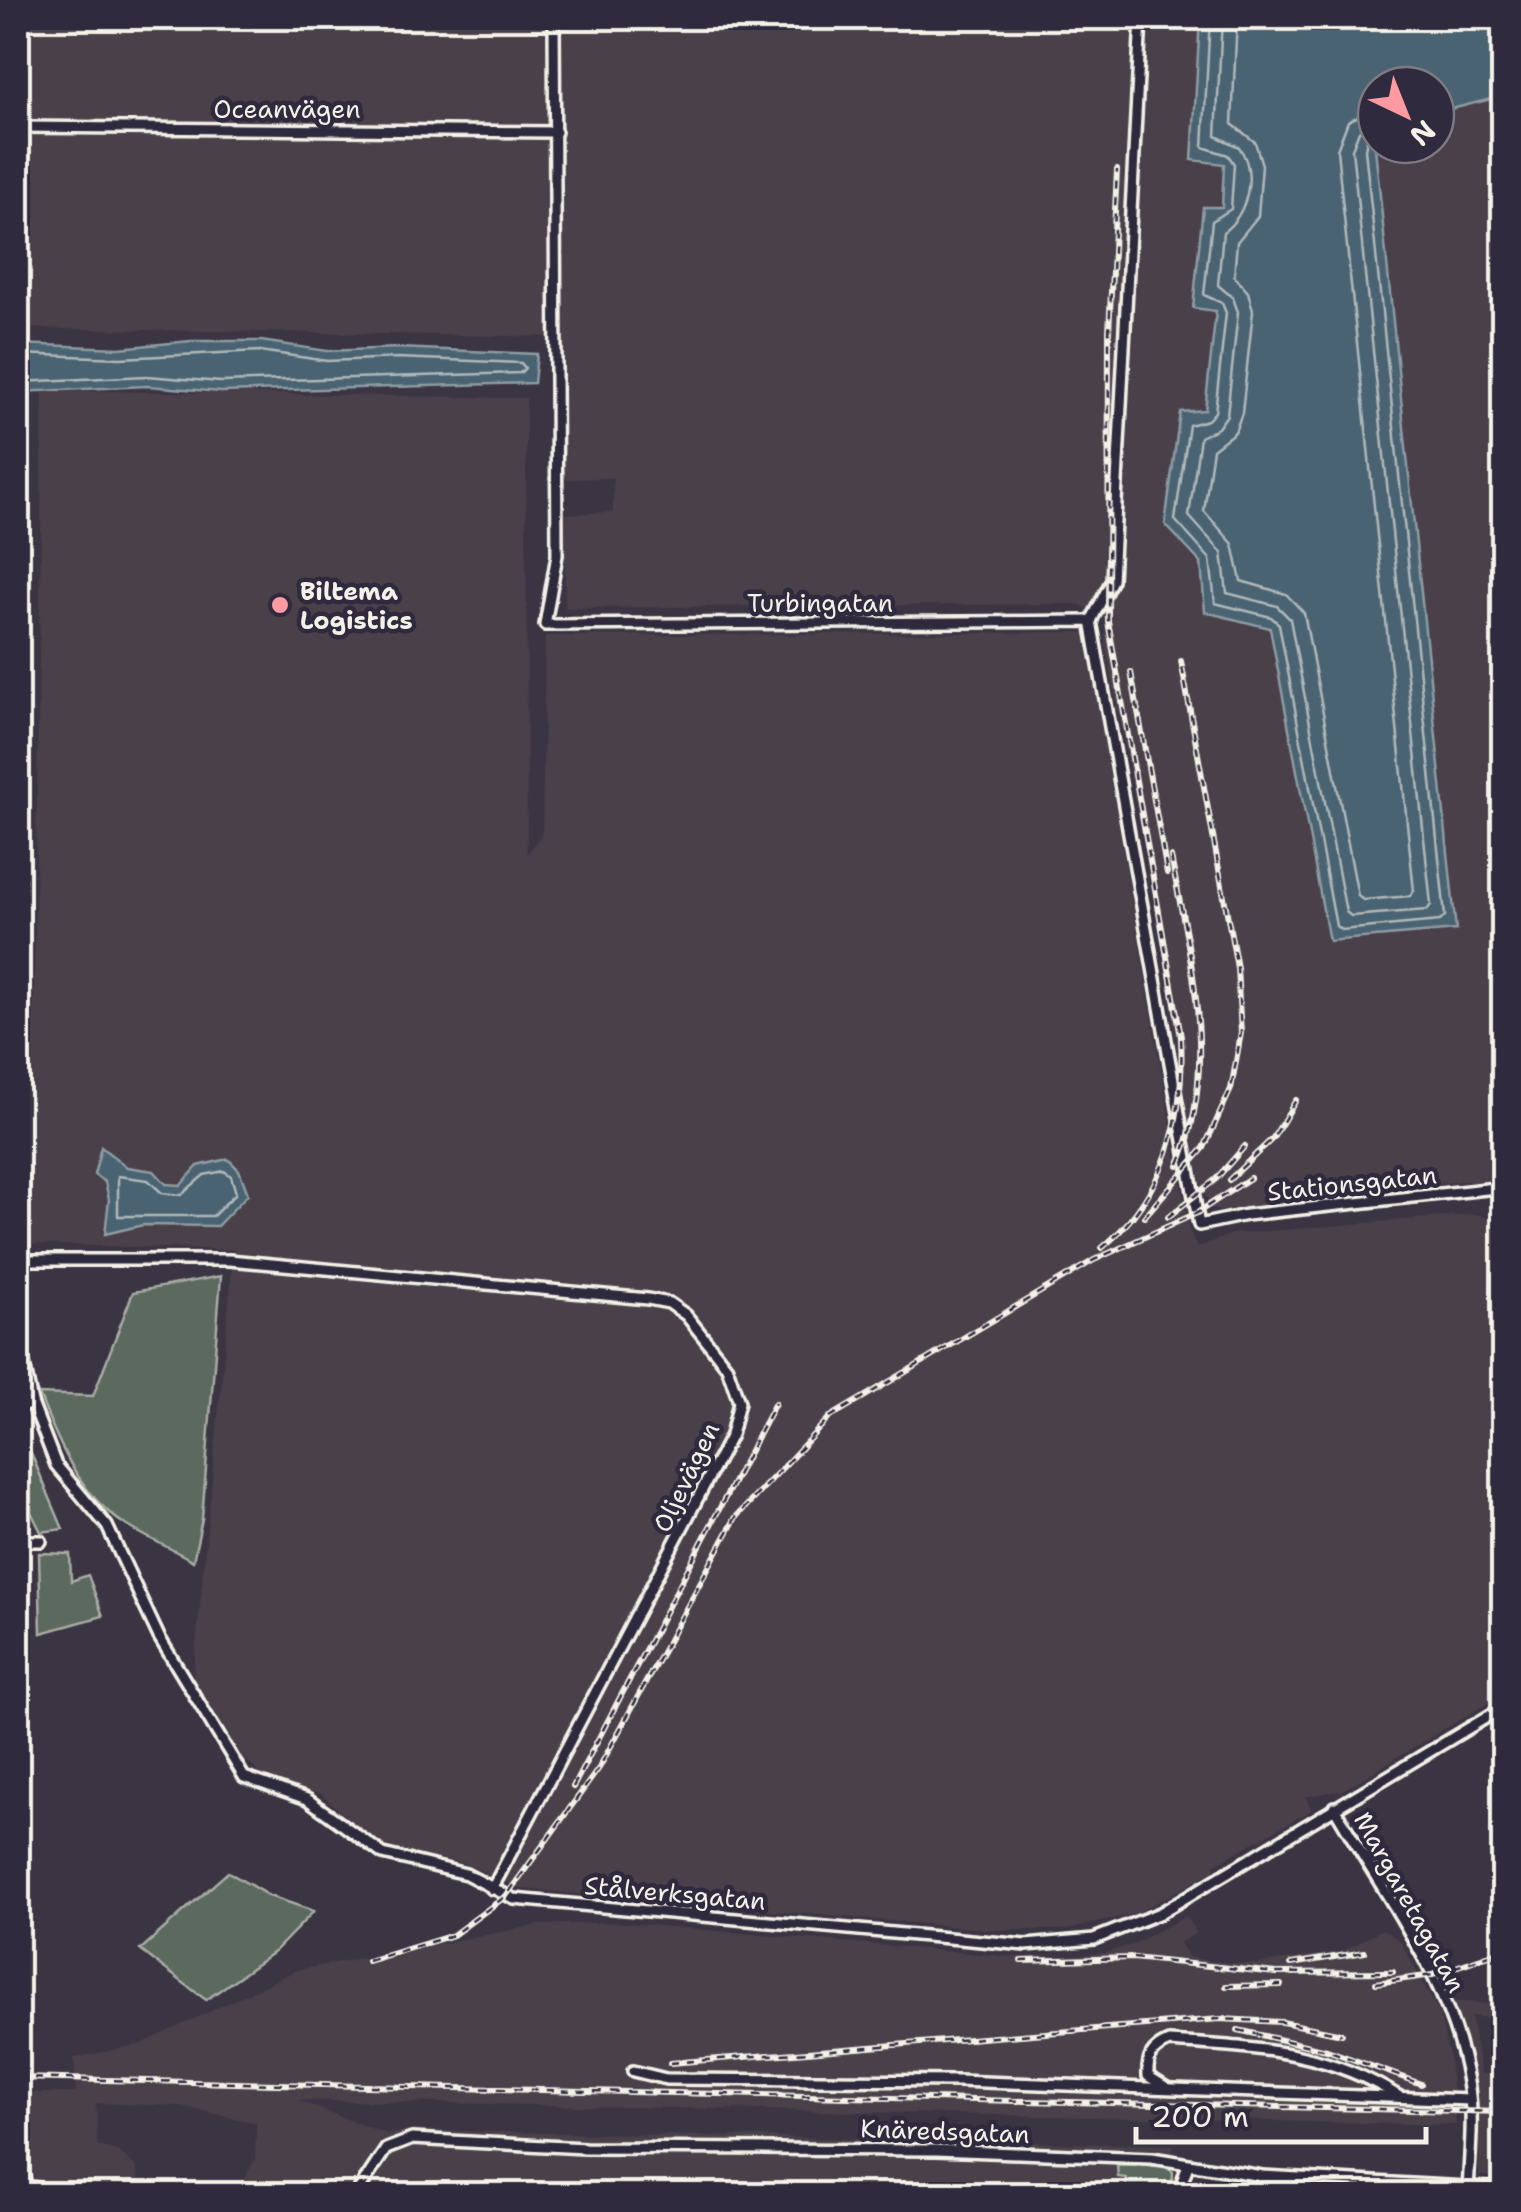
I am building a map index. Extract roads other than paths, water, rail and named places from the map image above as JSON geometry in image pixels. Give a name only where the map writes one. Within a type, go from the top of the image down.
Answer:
[{"type":"main road","points":[[18,2168],[24,2191],[71,2194]]},
{"type":"street","name":"Turbingatan","points":[[554,18],[557,556],[545,625],[1091,621]]},
{"type":"street","points":[[1091,621],[1112,580],[1141,18]]},
{"type":"street","name":"Oceanvägen","points":[[18,127],[556,132]]},
{"type":"street","name":"Stationsgatan","points":[[1091,621],[1199,1225],[1246,1215],[1496,1188]]},
{"type":"street","points":[[18,699],[21,803],[18,1004]]},
{"type":"street","points":[[1503,1200],[1496,1188],[1504,1146]]},
{"type":"street","name":"Oljevägen","points":[[18,1260],[253,1263],[669,1304],[686,1315],[734,1378],[739,1410],[725,1449],[492,1888]]},
{"type":"street","name":"Stålverksgatan","points":[[18,1334],[32,1403],[56,1465],[107,1526],[158,1637],[244,1777],[307,1799],[382,1854],[466,1874],[528,1901],[1026,1945],[1094,1939],[1160,1914],[1504,1707]]},
{"type":"street","points":[[18,1408],[32,1403]]},
{"type":"street","points":[[18,1542],[41,1541]]},
{"type":"street","name":"Margaretagatan","points":[[1334,1808],[1434,1975],[1462,2058],[1470,2100],[1468,2191]]},
{"type":"street","points":[[1169,2090],[1148,2076],[1147,2061],[1155,2048],[1169,2042],[1274,2049],[1359,2071],[1402,2098]]},
{"type":"street","points":[[634,2071],[666,2079],[958,2081],[1470,2100]]},
{"type":"street","name":"Knäredsgatan","points":[[356,2194],[386,2150],[412,2139],[585,2148],[955,2150],[1152,2158],[1262,2176],[1468,2191],[1504,2189]]},
{"type":"street","points":[[1178,2194],[1188,2164]]},
{"type":"street","points":[[1259,2194],[1262,2176]]},
{"type":"street","points":[[1359,2181],[1359,2194]]},
{"type":"water","points":[[1200,18],[1503,18],[1503,96],[1456,108],[1456,65],[1356,65],[1356,165],[1377,165],[1456,930],[1329,941],[1270,628],[1205,612],[1201,563],[1165,524],[1180,412],[1205,410],[1216,311],[1193,308],[1203,207],[1222,207],[1224,164],[1192,160]]},
{"type":"water","points":[[191,341],[261,341],[327,351],[398,348],[537,354],[534,383],[221,392],[148,386],[18,392],[18,344],[119,348]]},
{"type":"water","points":[[101,1147],[127,1167],[154,1171],[166,1184],[181,1185],[198,1166],[228,1159],[239,1170],[248,1194],[217,1226],[143,1225],[105,1234],[109,1199],[105,1182],[94,1175]]},
{"type":"railway","points":[[1102,1248],[1124,1227],[1156,1179],[1175,1125],[1181,1067],[1181,1037],[1108,621],[1109,332],[1117,170]]},
{"type":"railway","points":[[1144,1217],[1204,1148],[1231,1089],[1241,1033],[1237,968],[1181,661]]},
{"type":"railway","points":[[1131,672],[1167,873]]},
{"type":"railway","points":[[1171,857],[1193,973],[1199,1052],[1191,1129],[1178,1166]]},
{"type":"railway","points":[[1229,1180],[1273,1138],[1296,1100]]},
{"type":"railway","points":[[1168,1217],[1216,1179],[1245,1146]]},
{"type":"railway","points":[[368,1961],[453,1935],[506,1896],[599,1768],[736,1517],[830,1417],[1094,1260],[1197,1213],[1250,1178]]},
{"type":"railway","points":[[573,1787],[775,1403]]},
{"type":"railway","points":[[1376,1983],[1433,1975],[1504,1950]]},
{"type":"railway","points":[[1291,1964],[1365,1952]]},
{"type":"railway","points":[[1021,1961],[1133,1958],[1276,1973],[1393,1972]]},
{"type":"railway","points":[[1226,1986],[1281,1985]]},
{"type":"railway","points":[[670,2063],[1220,2019],[1282,2022],[1342,2034]]},
{"type":"railway","points":[[1238,2030],[1327,2050],[1421,2084]]},
{"type":"railway","points":[[18,2078],[1504,2112]]},
{"type":"place","name":"Biltema Logistics","points":[[280,605]]}]
